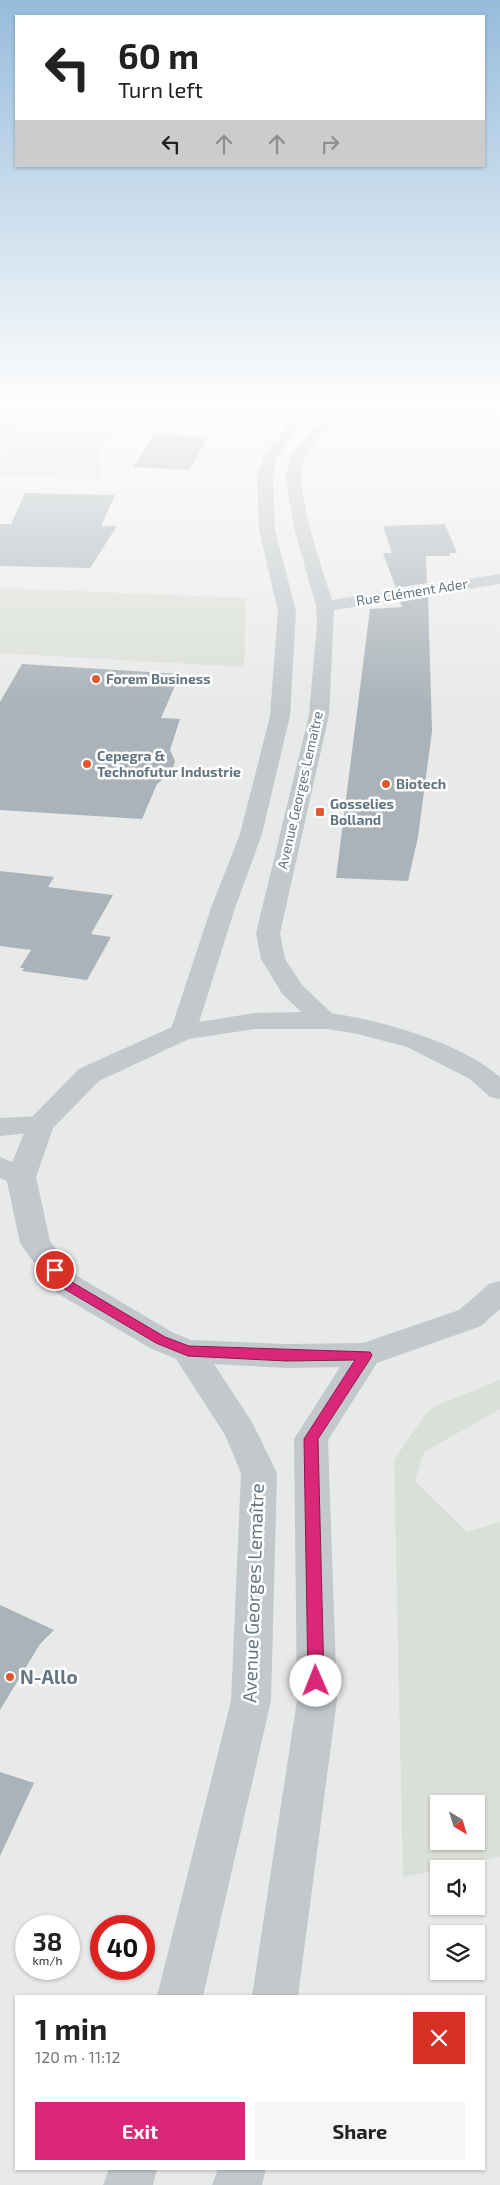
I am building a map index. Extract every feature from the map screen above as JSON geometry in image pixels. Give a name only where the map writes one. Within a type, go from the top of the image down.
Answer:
[{"type":"street","points":[[183,1032],[223,908],[251,834],[280,716],[287,611],[267,530],[266,504]]},
{"type":"street","name":"Avenue Georges Lemaître","points":[[298,504],[303,532],[325,606],[326,623],[319,715],[268,933],[272,959],[292,990],[327,1021]]},
{"type":"street","name":"Rue Clément Ader","points":[[325,606],[500,579]]},
{"type":"street","points":[[500,1091],[490,1074],[416,1041],[359,1026],[327,1021],[255,1020],[183,1032],[88,1075],[40,1125],[11,1171],[34,1243],[66,1284],[161,1340],[188,1351],[286,1356],[365,1355],[470,1318],[500,1292]]},
{"type":"street","points":[[0,1127],[40,1125]]},
{"type":"street","name":"Avenue Georges Lemaître","points":[[180,1995],[251,1701],[258,1473],[240,1432],[188,1351]]},
{"type":"street","points":[[275,1995],[317,1700],[311,1439],[365,1355]]},
{"type":"street","points":[[128,2185],[134,2170]]},
{"type":"street","points":[[237,2185],[242,2170]]},
{"type":"shaded area","points":[[0,504],[500,504],[500,2185],[0,2185]]},
{"type":"shaded area","points":[[0,588],[246,598],[244,667],[0,653]]},
{"type":"shaded area","points":[[500,1380],[500,1409],[424,1452],[415,1481],[467,1532],[500,1522],[500,1857],[485,1860],[430,1860],[430,1871],[403,1877],[394,1460],[424,1416],[433,1407]]},
{"type":"building","points":[[20,504],[111,504],[101,526],[117,526],[90,568],[0,566],[0,524],[11,524]]},
{"type":"building","points":[[445,524],[457,553],[449,553],[450,556],[426,556],[427,583],[396,588],[383,553],[392,553],[383,526]]},
{"type":"building","name":"Biotech","points":[[428,597],[432,731],[418,837],[408,881],[336,878],[370,609],[402,607],[400,602]]},
{"type":"building","name":"Cepegra & Technofutur Industrie","points":[[22,664],[180,674],[161,718],[180,719],[170,750],[175,761],[170,774],[157,784],[142,819],[0,810],[0,702]]},
{"type":"building","points":[[0,871],[54,877],[48,887],[113,895],[91,934],[111,937],[87,980],[22,971],[24,968],[20,968],[31,950],[0,946]]},
{"type":"building","name":"N-Allo","points":[[0,1605],[54,1630],[40,1644],[0,1710]]},
{"type":"building","points":[[0,1772],[34,1783],[0,1856]]},
{"type":"place","name":"Forem Business","points":[[96,679]]},
{"type":"place","name":"Cepegra & Technofutur Industrie","points":[[87,764]]},
{"type":"place","name":"Biotech","points":[[386,784]]},
{"type":"place","name":"Gosselies Bolland","points":[[320,812]]},
{"type":"place","name":"N-Allo","points":[[10,1677]]},
{"type":"route","points":[[55,1270],[66,1284],[161,1340],[188,1351],[286,1356],[365,1355],[311,1439],[316,1681]]}]
